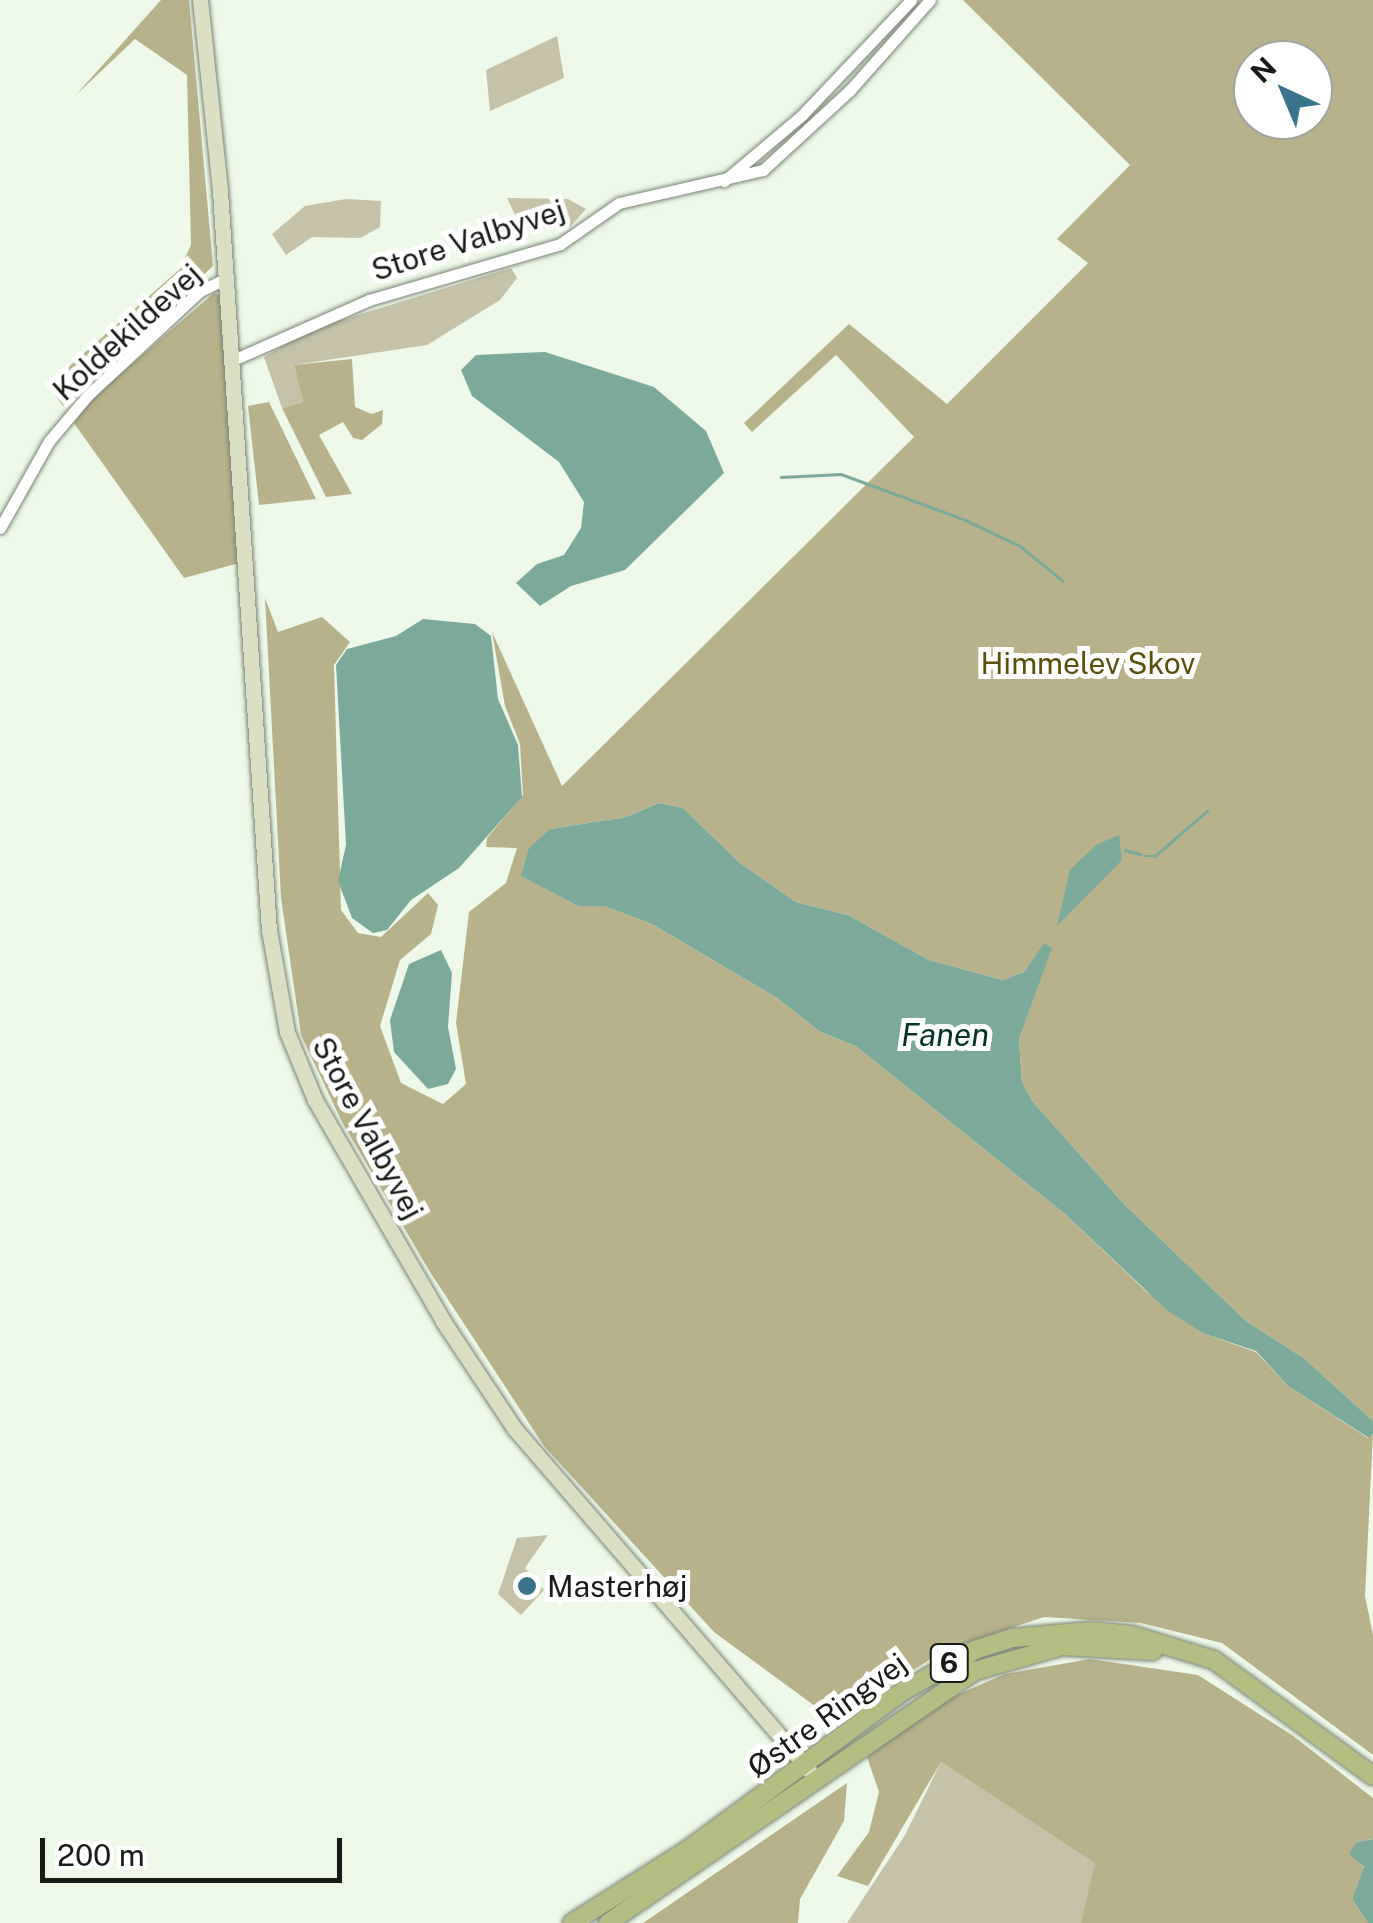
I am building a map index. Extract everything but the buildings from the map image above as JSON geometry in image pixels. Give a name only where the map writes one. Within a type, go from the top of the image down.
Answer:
[{"type":"main road","name":"Østre Ringvej","points":[[572,1923],[926,1699],[1020,1654],[1122,1646],[1165,1653],[1253,1684],[1373,1776]]},
{"type":"main road","name":"Østre Ringvej","points":[[608,1923],[811,1772]]},
{"type":"street","name":"Store Valbyvej","points":[[200,0],[227,278],[269,930],[297,1063],[443,1321],[514,1428],[811,1772]]},
{"type":"street","name":"Store Valbyvej","points":[[720,184],[802,114],[911,0]]},
{"type":"street","name":"Store Valbyvej","points":[[233,360],[369,300],[560,244],[619,203],[720,184],[780,158],[930,0]]},
{"type":"street","name":"Koldekildevej","points":[[0,528],[50,441],[88,395],[200,292],[227,278]]},
{"type":"shaded area","points":[[557,36],[564,78],[490,111],[486,70]]},
{"type":"shaded area","points":[[507,198],[568,199],[586,209],[570,227],[545,229],[516,217]]},
{"type":"shaded area","points":[[346,199],[381,201],[380,227],[360,238],[312,237],[286,255],[272,234],[305,206]]},
{"type":"shaded area","points":[[511,268],[517,278],[500,300],[427,345],[294,365],[303,402],[282,408],[264,357],[309,330]]},
{"type":"shaded area","points":[[548,1535],[525,1568],[544,1590],[521,1615],[498,1594],[517,1538]]},
{"type":"shaded area","points":[[941,1762],[1096,1863],[1081,1923],[847,1923],[905,1835]]},
{"type":"green space","points":[[161,0],[189,0],[213,266],[63,406],[48,385],[180,269],[191,245],[187,75],[135,39],[75,96]]},
{"type":"green space","name":"Himmelev Skov","points":[[963,0],[1373,0],[1373,1421],[1305,1359],[1246,1321],[1124,1204],[1033,1102],[1022,1082],[1019,1039],[1051,948],[1044,944],[1024,972],[1003,980],[929,960],[848,915],[796,902],[740,863],[683,808],[659,803],[626,817],[550,829],[522,876],[578,906],[604,906],[652,924],[777,998],[819,1031],[857,1047],[1065,1214],[1146,1291],[1205,1334],[1256,1352],[1288,1386],[1368,1438],[1373,1433],[1365,1596],[1373,1635],[1373,1755],[1222,1643],[1141,1623],[1044,1617],[945,1650],[834,1720],[714,1632],[544,1446],[430,1272],[342,1122],[301,1035],[281,898],[265,598],[278,632],[322,617],[350,642],[334,665],[341,910],[358,933],[381,937],[428,893],[438,905],[431,934],[400,960],[380,1026],[401,1083],[443,1104],[466,1084],[456,1023],[469,912],[506,883],[517,848],[486,847],[487,838],[523,795],[520,744],[505,706],[492,632],[562,786],[914,437],[836,355],[752,432],[744,423],[849,324],[947,404],[1088,263],[1057,239],[1130,165]]},
{"type":"green space","points":[[214,293],[220,295],[243,562],[184,578],[74,423],[89,401]]},
{"type":"green space","points":[[352,359],[355,407],[372,414],[383,410],[382,424],[362,440],[353,438],[343,422],[319,435],[352,494],[326,497],[282,408],[303,402],[294,365]]},
{"type":"green space","points":[[269,402],[316,499],[259,505],[248,406]]},
{"type":"green space","points":[[1090,1659],[1198,1675],[1292,1735],[1373,1798],[1373,1839],[1357,1842],[1355,1858],[1364,1868],[1352,1899],[1368,1923],[1081,1923],[1095,1863],[941,1762],[868,1886],[837,1876],[869,1832],[879,1792],[867,1757],[945,1700],[1005,1674]]},
{"type":"green space","points":[[847,1783],[844,1821],[800,1899],[798,1923],[643,1923]]},
{"type":"water","points":[[545,352],[654,387],[706,431],[724,473],[625,570],[571,586],[540,606],[516,583],[537,564],[564,555],[581,528],[584,502],[559,462],[472,396],[461,370],[476,355]]},
{"type":"water","points":[[423,619],[475,624],[491,636],[498,699],[518,745],[522,797],[459,868],[411,900],[387,930],[373,933],[352,918],[338,881],[346,845],[336,665],[347,649],[396,636]]},
{"type":"water","name":"Fanen","points":[[659,803],[683,808],[740,863],[796,902],[848,915],[929,960],[1003,980],[1024,972],[1044,943],[1052,948],[1019,1039],[1022,1082],[1033,1102],[1124,1204],[1246,1321],[1305,1359],[1373,1421],[1369,1438],[1288,1386],[1256,1351],[1205,1334],[1168,1311],[1065,1214],[857,1047],[819,1031],[777,998],[652,924],[604,906],[578,906],[521,876],[529,848],[550,829],[626,817]]},
{"type":"water","points":[[1119,835],[1122,860],[1057,926],[1070,870],[1096,845]]},
{"type":"water","points":[[441,950],[452,973],[448,1027],[456,1069],[448,1084],[428,1089],[394,1052],[390,1020],[409,964]]},
{"type":"water","points":[[1373,1839],[1373,1923],[1368,1923],[1352,1899],[1364,1867],[1349,1854],[1357,1842]]},
{"type":"waterway","points":[[781,477],[841,474],[963,519],[1020,546],[1063,581]]},
{"type":"waterway","points":[[1145,856],[1155,856],[1207,811]]},
{"type":"waterway","points":[[1125,850],[1140,854]]},
{"type":"place","name":"Masterhøj","points":[[527,1586]]}]
